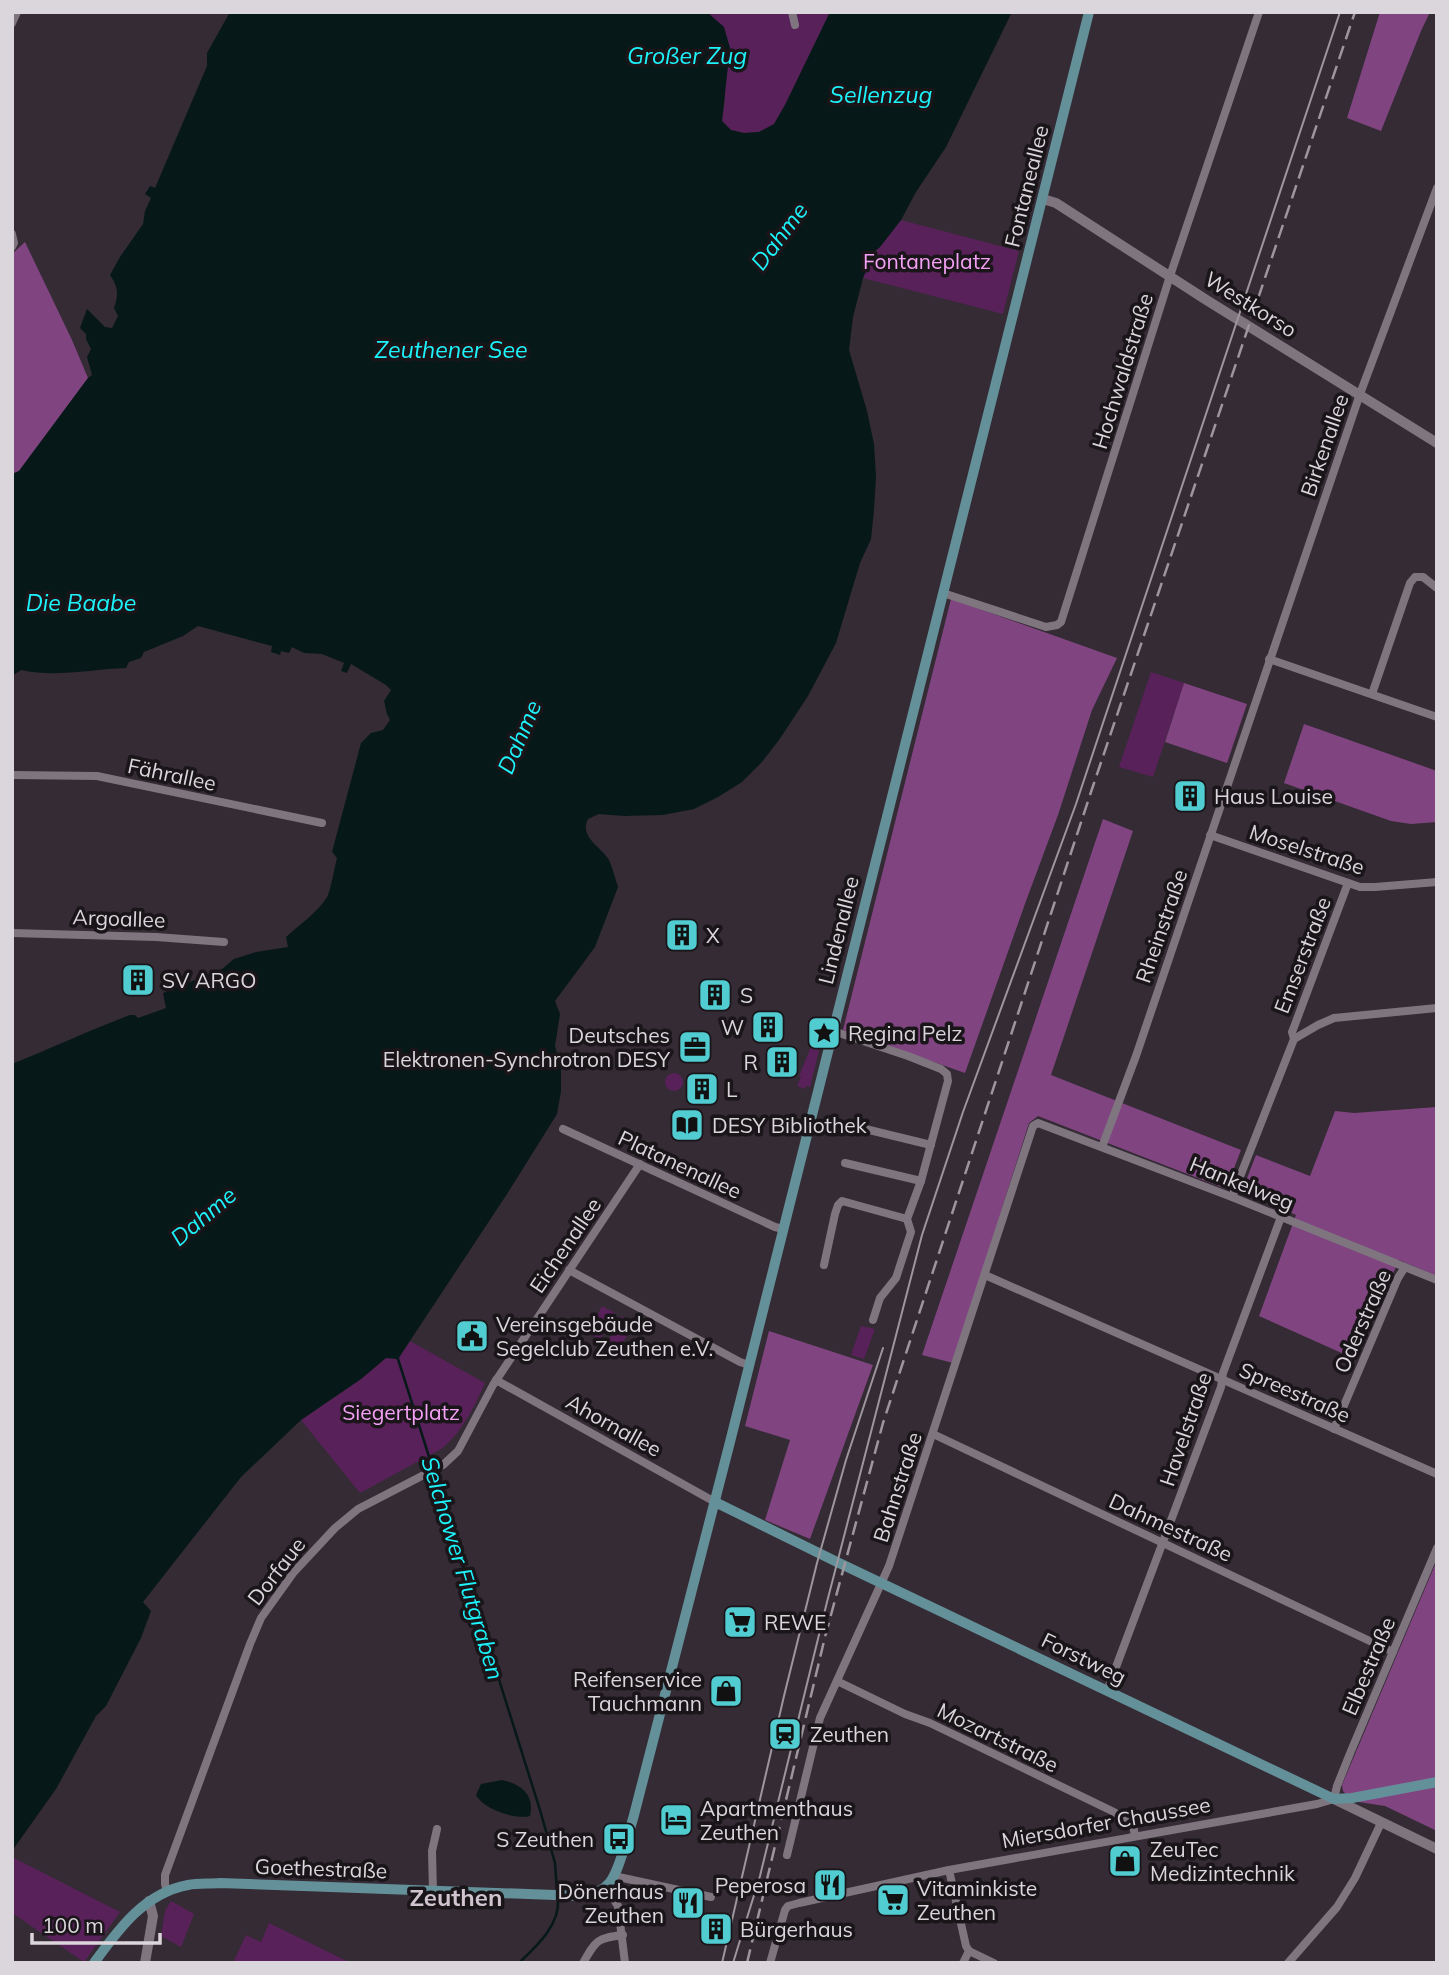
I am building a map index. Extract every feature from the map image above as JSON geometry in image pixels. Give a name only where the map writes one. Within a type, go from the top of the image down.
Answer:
[{"type":"main road","name":"Fontaneallee","points":[[969,490],[1089,12]]},
{"type":"main road","name":"Lindenallee","points":[[715,1502],[969,490]]},
{"type":"main road","name":"Forstweg","points":[[715,1502],[1334,1799]]},
{"type":"main road","points":[[606,1887],[614,1877],[632,1822],[715,1502]]},
{"type":"main road","name":"Miersdorfer Chaussee","points":[[1334,1799],[1437,1782]]},
{"type":"main road","name":"Goethestraße","points":[[94,1963],[126,1920],[149,1901],[186,1885],[564,1896],[588,1895],[606,1887]]},
{"type":"street","points":[[12,23],[17,12]]},
{"type":"street","points":[[792,12],[795,25]]},
{"type":"street","name":"Hochwaldstraße","points":[[943,593],[1046,627],[1061,622],[1170,276],[1259,12]]},
{"type":"street","name":"Birkenallee","points":[[1251,715],[1360,394],[1437,188]]},
{"type":"street","name":"Westkorso","points":[[1043,199],[1058,205],[1437,443]]},
{"type":"street","points":[[1372,694],[1410,583],[1415,577],[1423,577],[1437,588]]},
{"type":"street","points":[[1269,659],[1437,717]]},
{"type":"street","name":"Rheinstraße","points":[[1102,1147],[1251,715]]},
{"type":"street","name":"Fährallee","points":[[12,775],[97,776],[322,823]]},
{"type":"street","name":"Moselstraße","points":[[1210,835],[1348,883],[1367,887],[1437,881]]},
{"type":"street","name":"Emserstraße","points":[[1233,1197],[1294,1039],[1292,1032],[1348,883]]},
{"type":"street","name":"Argoallee","points":[[12,933],[156,937],[224,942]]},
{"type":"street","points":[[1294,1039],[1334,1018],[1437,1008]]},
{"type":"street","points":[[833,1031],[941,1069],[947,1074],[948,1080],[921,1181],[907,1219],[911,1232],[896,1279],[880,1298],[873,1320]]},
{"type":"street","name":"Hankelweg","points":[[1033,1126],[1038,1123],[1102,1147],[1437,1280]]},
{"type":"street","points":[[853,1126],[931,1145]]},
{"type":"street","name":"Bahnstraße","points":[[787,1855],[817,1727],[889,1566],[1033,1126]]},
{"type":"street","name":"Platanenallee","points":[[564,1129],[783,1229]]},
{"type":"street","points":[[845,1163],[921,1181]]},
{"type":"street","name":"Eichenallee","points":[[496,1380],[639,1164]]},
{"type":"street","points":[[824,1265],[835,1214],[842,1202],[907,1219]]},
{"type":"street","name":"Havelstraße","points":[[1107,1691],[1281,1217]]},
{"type":"street","name":"Oderstraße","points":[[1334,1429],[1405,1267]]},
{"type":"street","points":[[569,1270],[750,1365]]},
{"type":"street","name":"Spreestraße","points":[[985,1275],[1437,1474]]},
{"type":"street","name":"Dorfaue","points":[[167,1892],[165,1875],[261,1618],[272,1600],[306,1558],[346,1517],[443,1465],[458,1451],[496,1380]]},
{"type":"street","name":"Ahornallee","points":[[496,1380],[715,1502]]},
{"type":"street","name":"Dahmestraße","points":[[933,1434],[1393,1652]]},
{"type":"street","name":"Elbestraße","points":[[1334,1799],[1351,1751],[1437,1548]]},
{"type":"street","name":"Mozartstraße","points":[[837,1681],[1120,1815],[1133,1825],[1135,1836]]},
{"type":"street","name":"Forstweg","points":[[1334,1799],[1437,1849]]},
{"type":"street","name":"Miersdorfer Chaussee","points":[[770,1963],[788,1906],[950,1870],[1334,1799]]},
{"type":"street","points":[[1288,1963],[1332,1914],[1355,1878],[1381,1823]]},
{"type":"street","points":[[433,1892],[432,1851],[437,1829]]},
{"type":"street","points":[[950,1870],[966,1946],[969,1951],[994,1963]]},
{"type":"street","points":[[614,1877],[710,1897]]},
{"type":"street","points":[[606,1887],[618,1906],[625,1963]]},
{"type":"street","points":[[145,1963],[153,1916],[149,1901]]},
{"type":"street","points":[[583,1963],[597,1940],[623,1934]]},
{"type":"street","points":[[963,1963],[969,1951]]},
{"type":"green space","points":[[716,12],[830,12],[774,124],[759,132],[731,130],[722,121],[725,100],[710,15]]},
{"type":"green space","name":"Fontaneplatz","points":[[901,220],[1019,251],[1003,314],[863,278],[874,252]]},
{"type":"green space","points":[[1151,672],[1184,683],[1153,777],[1119,767]]},
{"type":"green space","points":[[817,1032],[823,1034],[810,1087],[806,1086],[805,1089],[797,1086],[801,1077],[799,1076]]},
{"type":"green space","points":[[674,1073],[680,1076],[683,1082],[680,1088],[674,1091],[668,1088],[665,1082],[668,1076]]},
{"type":"green space","points":[[602,1306],[615,1313],[600,1339],[588,1333]]},
{"type":"green space","points":[[621,1316],[634,1323],[619,1349],[607,1343]]},
{"type":"green space","points":[[861,1326],[875,1329],[864,1359],[851,1355]]},
{"type":"green space","name":"Siegertplatz","points":[[410,1341],[485,1383],[467,1419],[448,1443],[360,1493],[301,1420],[361,1379],[386,1358],[398,1359]]},
{"type":"green space","points":[[12,1857],[120,1912],[84,1962],[12,1913]]},
{"type":"green space","points":[[171,1901],[194,1914],[181,1947],[161,1936],[165,1911]]},
{"type":"green space","points":[[269,1923],[351,1963],[233,1963],[246,1935],[261,1942]]},
{"type":"shaded area","points":[[1380,12],[1430,12],[1381,131],[1347,118]]},
{"type":"shaded area","points":[[25,242],[88,378],[19,471],[12,474],[12,254]]},
{"type":"shaded area","points":[[951,599],[1117,658],[1092,710],[1058,815],[965,1073],[843,1030]]},
{"type":"shaded area","points":[[1184,683],[1247,704],[1227,763],[1165,742]]},
{"type":"shaded area","points":[[1304,724],[1437,771],[1437,822],[1411,824],[1391,821],[1284,783]]},
{"type":"shaded area","points":[[1103,819],[1133,831],[1051,1075],[1241,1150],[1226,1189],[1038,1116],[1029,1123],[953,1363],[922,1355]]},
{"type":"shaded area","points":[[1437,1107],[1437,1276],[1399,1260],[1355,1359],[1259,1316],[1296,1215],[1242,1191],[1256,1155],[1310,1176],[1335,1111],[1354,1113]]},
{"type":"shaded area","points":[[769,1331],[873,1365],[810,1539],[765,1520],[790,1440],[745,1426]]},
{"type":"shaded area","points":[[1437,1560],[1437,1831],[1385,1806],[1352,1801],[1343,1791],[1342,1785]]},
{"type":"water","name":"Zeuthener See","points":[[230,12],[707,12],[724,27],[730,48],[722,121],[731,130],[744,133],[759,132],[774,124],[830,12],[1012,12],[946,147],[901,220],[874,252],[863,278],[853,317],[849,350],[874,444],[876,477],[871,539],[860,563],[836,643],[808,696],[762,762],[742,782],[718,797],[694,809],[663,815],[599,814],[588,819],[586,831],[609,860],[618,887],[595,947],[555,1001],[560,1014],[555,1046],[561,1069],[557,1114],[398,1359],[386,1358],[361,1379],[301,1420],[241,1477],[143,1602],[151,1611],[141,1638],[106,1706],[96,1716],[56,1789],[12,1851],[12,1064],[130,1015],[138,1018],[166,1008],[163,993],[222,969],[234,959],[288,947],[286,937],[314,913],[328,895],[337,858],[332,852],[361,743],[371,733],[383,730],[390,720],[384,701],[391,690],[351,664],[347,673],[341,671],[344,663],[322,654],[304,653],[292,647],[289,653],[281,651],[280,655],[271,652],[272,646],[198,626],[183,636],[144,652],[141,658],[129,662],[126,668],[60,673],[21,670],[12,676],[12,474],[19,471],[92,375],[87,357],[91,349],[86,334],[80,328],[87,309],[105,327],[112,328],[118,316],[114,308],[117,291],[110,275],[143,224],[151,198],[145,194],[150,186],[155,188],[207,66],[207,53]]},
{"type":"water","points":[[502,1780],[515,1784],[525,1792],[530,1802],[530,1816],[500,1812],[485,1805],[476,1795],[481,1784]]},
{"type":"waterway","name":"Selchower Flutgraben","points":[[396,1357],[432,1466]]},
{"type":"waterway","name":"Selchower Flutgraben","points":[[434,1473],[540,1810],[555,1863],[557,1892]]},
{"type":"waterway","name":"Selchower Flutgraben","points":[[519,1963],[540,1942],[551,1926],[558,1909],[558,1899]]},
{"type":"tram line","points":[[733,1963],[760,1876],[827,1602],[922,1235],[963,1112],[1076,804],[1340,12]]},
{"type":"tram line","points":[[722,1963],[817,1563],[846,1460],[883,1348]]},
{"type":"railway","points":[[747,1963],[825,1637],[883,1423],[1092,789],[1355,12]]},
{"type":"place","name":"Haus Louise","points":[[1190,796]]},
{"type":"place","name":"X","points":[[682,935]]},
{"type":"place","name":"SV ARGO","points":[[138,980]]},
{"type":"place","name":"S","points":[[715,995]]},
{"type":"place","name":"W","points":[[768,1027]]},
{"type":"place","name":"Regina Pelz","points":[[824,1033]]},
{"type":"place","name":"Deutsches Elektronen-Synchrotron DESY","points":[[695,1047]]},
{"type":"place","name":"R","points":[[782,1062]]},
{"type":"place","name":"L","points":[[702,1089]]},
{"type":"place","name":"DESY Bibliothek","points":[[687,1125]]},
{"type":"place","name":"Vereinsgebäude Segelclub Zeuthen e.V.","points":[[472,1336]]},
{"type":"place","name":"REWE","points":[[740,1622]]},
{"type":"place","name":"Reifenservice Tauchmann","points":[[726,1691]]},
{"type":"place","name":"Zeuthen","points":[[785,1734]]},
{"type":"place","name":"Apartmenthaus Zeuthen","points":[[676,1820]]},
{"type":"place","name":"S Zeuthen","points":[[619,1839]]},
{"type":"place","name":"ZeuTec Medizintechnik","points":[[1125,1861]]},
{"type":"place","name":"Peperosa","points":[[830,1885]]},
{"type":"place","name":"Vitaminkiste Zeuthen","points":[[893,1900]]},
{"type":"place","name":"Dönerhaus Zeuthen","points":[[688,1903]]},
{"type":"place","name":"Bürgerhaus","points":[[716,1929]]},
{"type":"district","name":"Zeuthen","points":[[456,1897]]},
{"type":"water label","name":"Großer Zug","points":[[687,55]]},
{"type":"water label","name":"Sellenzug","points":[[881,94]]},
{"type":"water label","name":"Dahme","points":[[779,236]]},
{"type":"water label","name":"Die Baabe","points":[[81,602]]},
{"type":"water label","name":"Dahme","points":[[519,737]]},
{"type":"water label","name":"Dahme","points":[[203,1216]]}]
